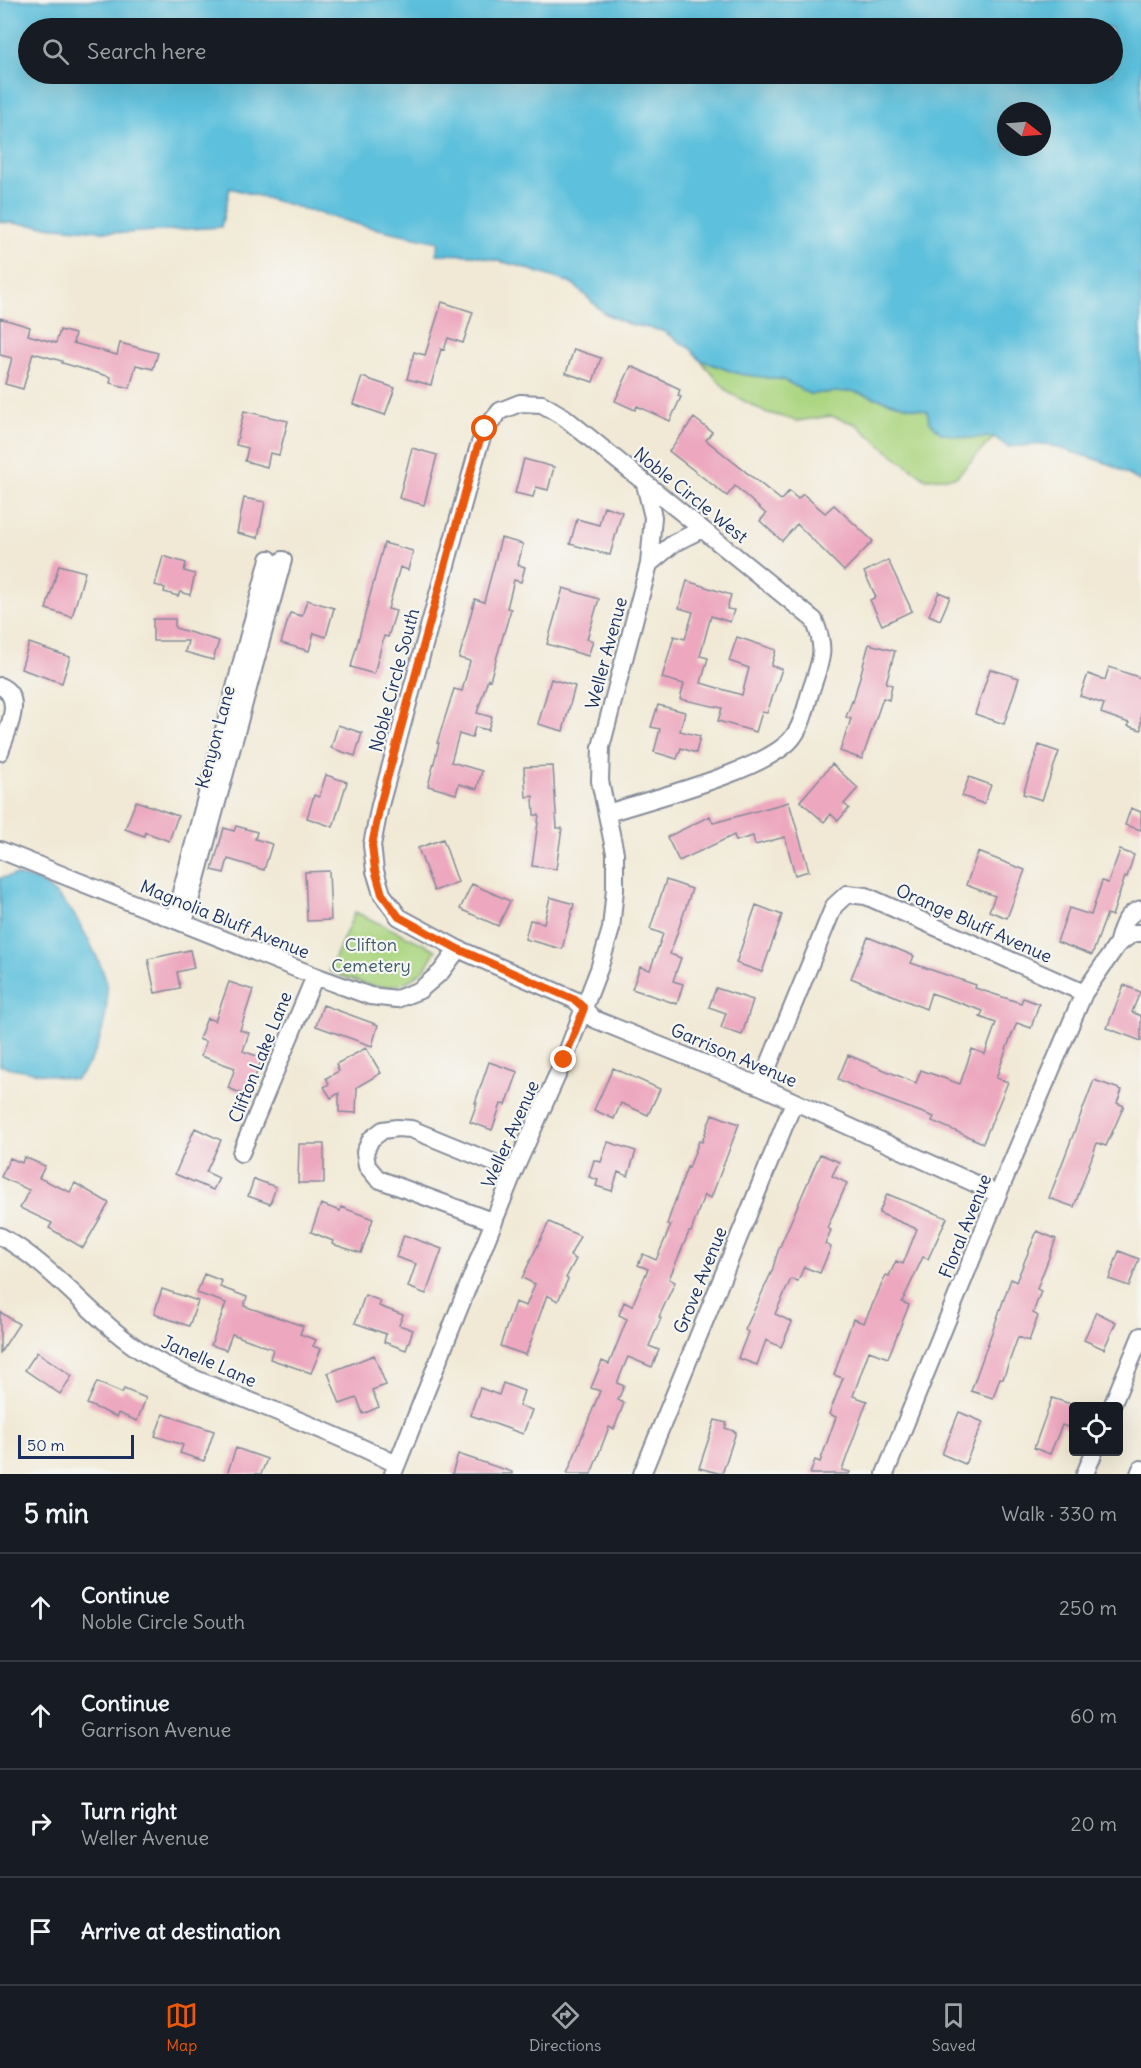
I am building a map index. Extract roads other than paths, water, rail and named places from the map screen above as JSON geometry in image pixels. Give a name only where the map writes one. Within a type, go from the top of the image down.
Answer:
[{"type":"street","name":"Noble Circle West","points":[[520,403],[542,404],[564,417],[814,620],[822,639],[821,662],[800,726],[792,739],[772,754],[741,771],[608,813]]},
{"type":"street","name":"Noble Circle South","points":[[458,949],[399,917],[382,894],[375,870],[372,845],[380,805],[477,449],[485,429],[500,411],[520,403]]},
{"type":"street","name":"Weller Avenue","points":[[395,1469],[514,1171],[564,1060],[599,969],[611,929],[615,889],[615,853],[600,781],[601,747],[649,564],[653,517],[645,484]]},
{"type":"street","points":[[649,564],[674,543],[702,529]]},
{"type":"street","points":[[179,921],[276,560]]},
{"type":"street","points":[[0,686],[12,696],[14,706],[0,752]]},
{"type":"street","name":"Magnolia Bluff Avenue","points":[[0,850],[370,996],[397,999],[420,990],[441,972],[458,949]]},
{"type":"street","name":"Orange Bluff Avenue","points":[[760,1086],[834,906],[847,894],[866,896],[1084,993]]},
{"type":"street","points":[[1117,945],[1125,920],[1130,914],[1141,909]]},
{"type":"street","points":[[1117,945],[1133,933],[1141,933]]},
{"type":"street","name":"Floral Avenue","points":[[885,1474],[998,1194],[1084,993],[1117,945]]},
{"type":"street","name":"Garrison Avenue","points":[[458,949],[575,1000],[594,1019],[760,1086],[998,1194]]},
{"type":"street","name":"Clifton Lake Lane","points":[[242,1154],[315,976]]},
{"type":"street","name":"Grove Avenue","points":[[642,1474],[794,1102]]},
{"type":"street","points":[[494,1222],[378,1179],[367,1166],[365,1152],[371,1138],[382,1130],[411,1129],[514,1171]]},
{"type":"street","name":"Janelle Lane","points":[[0,1236],[39,1263],[124,1340],[151,1358],[181,1374],[344,1438],[395,1469]]},
{"type":"street","points":[[1114,1402],[1141,1336]]},
{"type":"street","points":[[1085,1474],[1092,1456]]},
{"type":"street","points":[[1139,1474],[1141,1469]]},
{"type":"water","points":[[0,0],[1141,0],[1141,482],[1110,464],[1046,444],[1008,447],[994,437],[967,438],[941,433],[929,421],[927,411],[852,391],[809,394],[784,380],[739,374],[700,360],[691,349],[663,331],[628,324],[604,313],[573,284],[519,266],[474,255],[436,254],[439,242],[364,226],[230,188],[221,227],[124,233],[0,222]]},
{"type":"water","points":[[15,875],[41,883],[69,908],[79,922],[104,975],[107,994],[101,1035],[91,1060],[75,1080],[0,1066],[0,878]]},
{"type":"park label","name":"Clifton Cemetery","points":[[371,954]]}]
